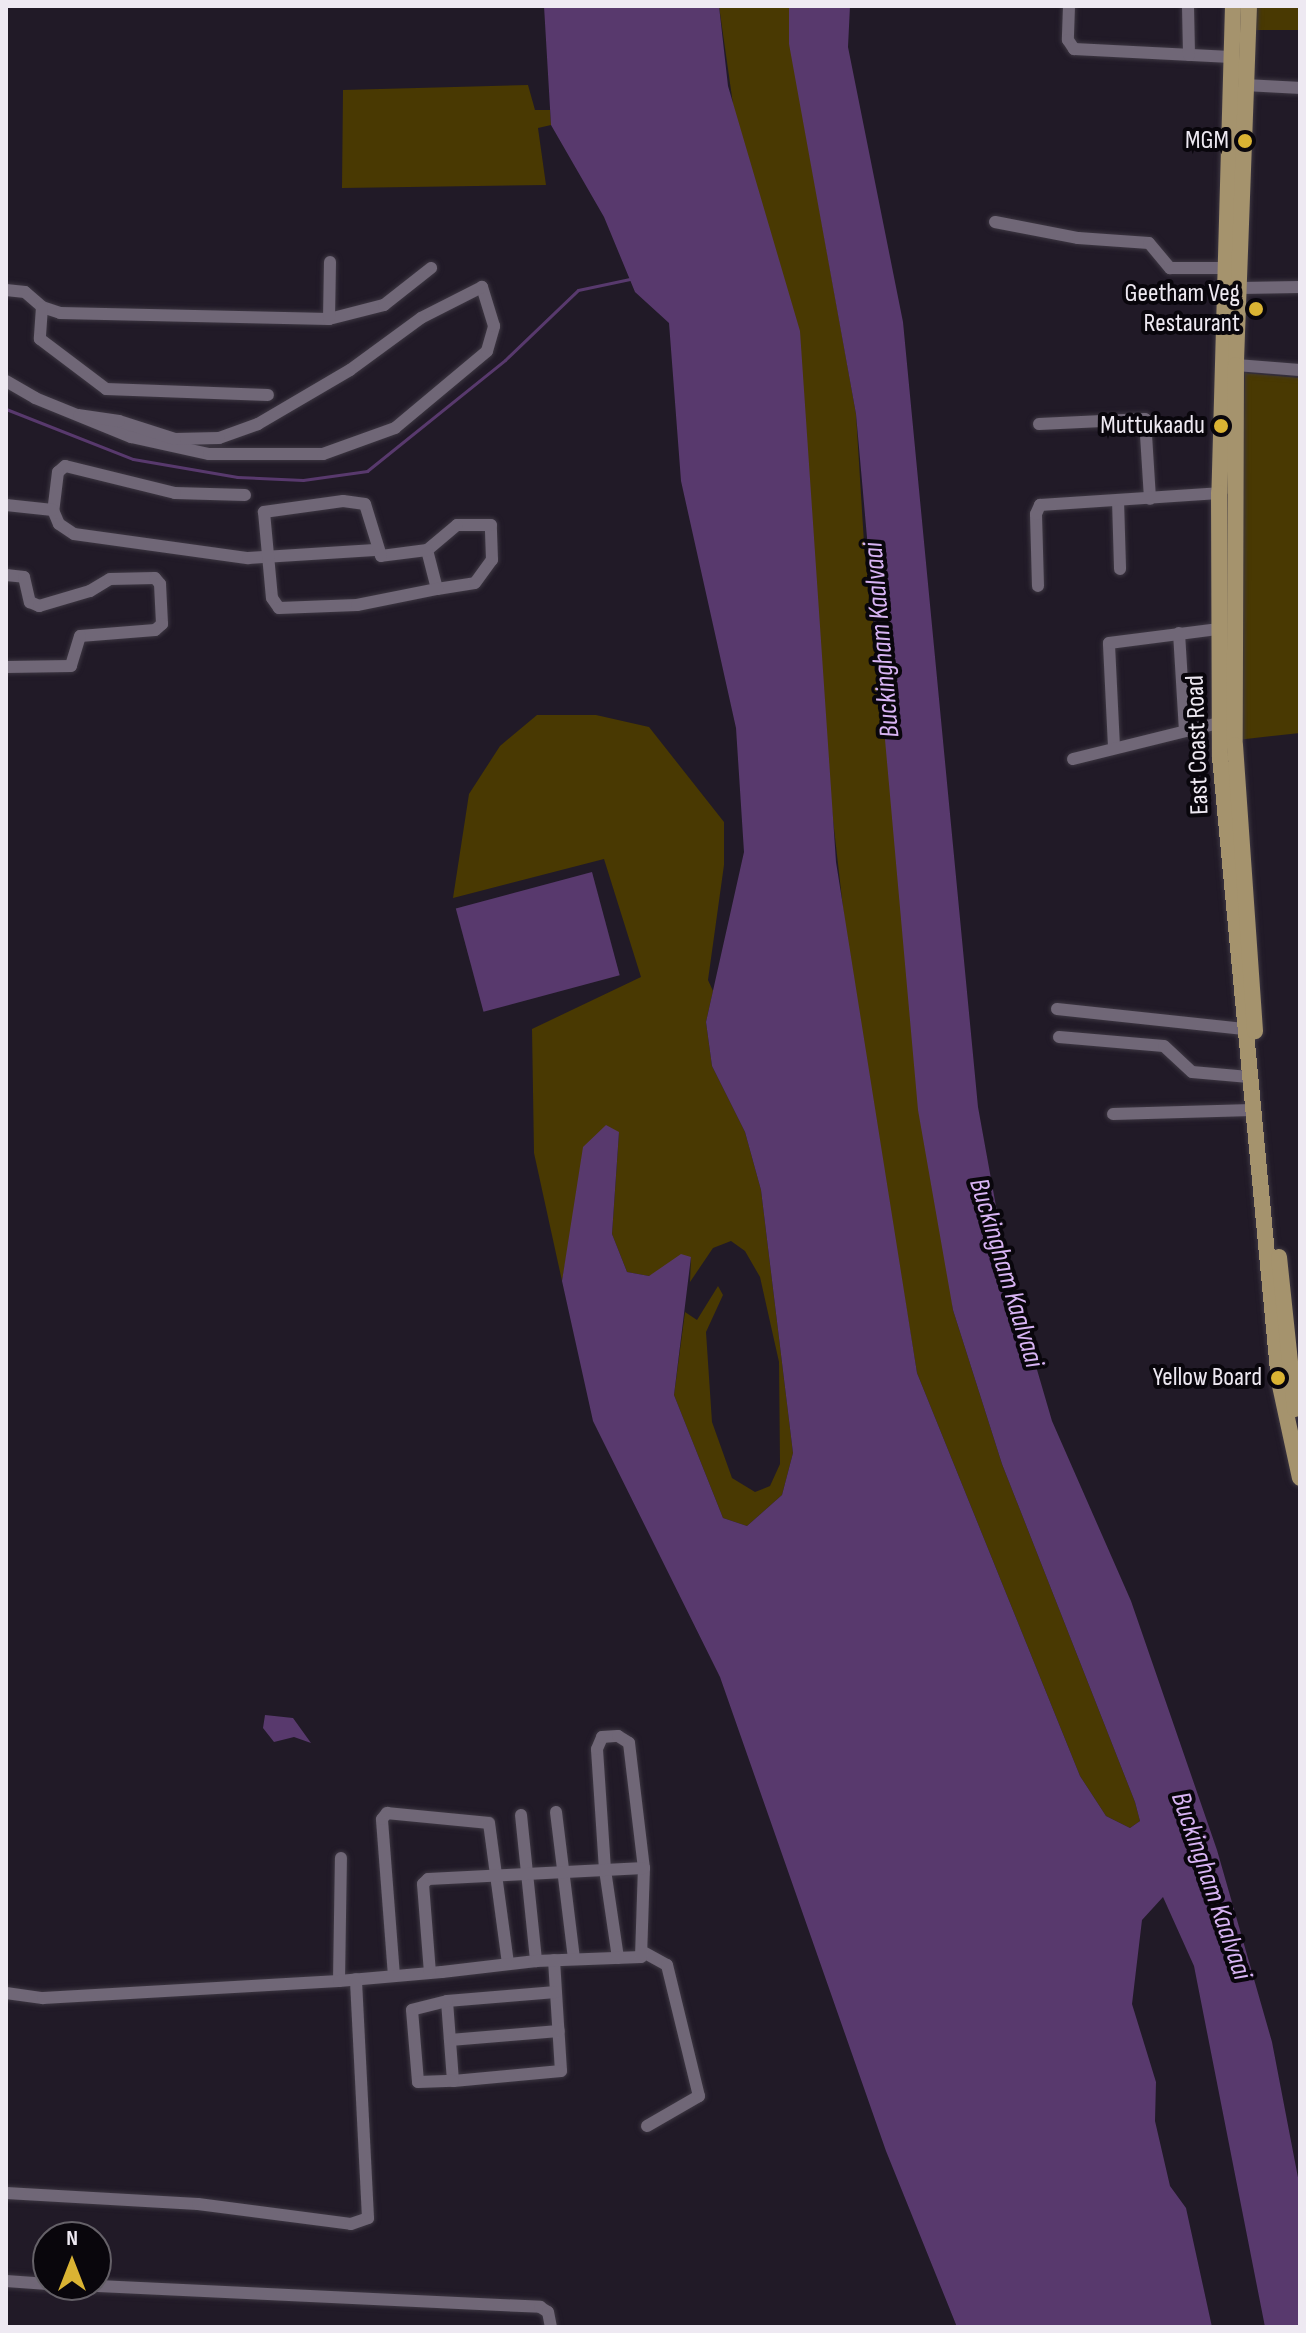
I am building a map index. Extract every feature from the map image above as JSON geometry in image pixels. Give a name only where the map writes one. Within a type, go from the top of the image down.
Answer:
[{"type":"main road","name":"East Coast Road","points":[[1233,6],[1219,493],[1219,723],[1227,745],[1262,1129],[1296,1368],[1300,1437]]},
{"type":"main road","name":"East Coast Road","points":[[1249,6],[1227,745],[1244,1029],[1252,1110],[1279,1381],[1300,1478]]},
{"type":"street","points":[[1069,6],[1068,40],[1074,49],[1231,57]]},
{"type":"street","points":[[1188,6],[1189,55]]},
{"type":"street","points":[[1246,85],[1300,88]]},
{"type":"street","points":[[995,222],[1078,238],[1149,243],[1170,268],[1225,268]]},
{"type":"street","points":[[329,319],[330,262]]},
{"type":"street","points":[[6,290],[32,295],[42,307],[60,313],[329,319],[384,305],[431,268]]},
{"type":"street","points":[[6,381],[79,415],[131,437],[209,454],[323,454],[395,428],[487,351],[494,326],[482,287],[421,318],[350,370],[258,424],[219,438],[175,439],[119,421],[79,415]]},
{"type":"street","points":[[1240,288],[1300,287]]},
{"type":"street","points":[[42,307],[40,339],[106,389],[268,395]]},
{"type":"street","points":[[1236,365],[1300,370]]},
{"type":"street","points":[[1039,424],[1145,419],[1150,499]]},
{"type":"street","points":[[245,495],[175,493],[65,466],[58,472],[53,510],[59,524],[74,534],[269,560],[427,550],[457,525],[491,525],[492,560],[480,580],[357,605],[279,608],[272,598],[269,560],[266,509],[343,501],[367,506],[377,553]]},
{"type":"street","points":[[1038,586],[1036,509],[1219,493]]},
{"type":"street","points":[[1118,500],[1120,569]]},
{"type":"street","points":[[6,505],[53,510]]},
{"type":"street","points":[[427,550],[437,589]]},
{"type":"street","points":[[6,575],[24,577],[30,602],[39,606],[90,591],[110,579],[155,578],[160,584],[162,624],[155,630],[80,636],[71,666],[6,667]]},
{"type":"street","points":[[1114,747],[1109,643],[1219,629]]},
{"type":"street","points":[[1179,633],[1185,731]]},
{"type":"street","points":[[1073,759],[1219,723]]},
{"type":"street","points":[[1057,1009],[1244,1029]]},
{"type":"street","points":[[1059,1037],[1164,1046],[1192,1072],[1249,1077]]},
{"type":"street","points":[[1113,1114],[1252,1110]]},
{"type":"street","points":[[618,1958],[605,1870],[597,1749],[599,1740],[608,1736],[629,1743],[644,1868],[645,1953]]},
{"type":"street","points":[[556,1812],[574,1959]]},
{"type":"street","points":[[394,1976],[383,1814],[487,1821],[498,1876],[508,1964]]},
{"type":"street","points":[[521,1815],[536,1961]]},
{"type":"street","points":[[339,1981],[341,1858]]},
{"type":"street","points":[[430,1973],[424,1881],[644,1868]]},
{"type":"street","points":[[6,1993],[43,1998],[339,1981],[536,1961],[618,1958],[645,1953],[667,1965],[699,2096],[647,2126]]},
{"type":"street","points":[[554,1960],[561,2071],[418,2082],[412,2010],[447,2001],[556,1992]]},
{"type":"street","points":[[6,2193],[198,2204],[351,2224],[368,2218],[356,1979]]},
{"type":"street","points":[[447,2001],[453,2081]]},
{"type":"street","points":[[450,2040],[559,2031]]},
{"type":"street","points":[[6,2281],[32,2283]]},
{"type":"street","points":[[112,2287],[540,2307],[548,2312],[551,2327]]},
{"type":"shaded area","points":[[719,6],[789,6],[790,44],[856,414],[864,543],[953,1310],[1002,1464],[1135,1802],[1140,1821],[1130,1828],[1106,1816],[1080,1776],[917,1373],[850,970],[825,749]]},
{"type":"shaded area","points":[[1252,6],[1300,6],[1300,30],[1252,30]]},
{"type":"shaded area","points":[[528,85],[535,110],[550,110],[551,125],[538,128],[546,185],[342,188],[343,90]]},
{"type":"shaded area","points":[[1245,373],[1300,378],[1300,733],[1237,740]]},
{"type":"shaded area","points":[[537,715],[596,715],[649,727],[724,822],[724,865],[708,980],[713,991],[706,1022],[712,1066],[745,1132],[761,1190],[793,1453],[782,1495],[747,1526],[723,1518],[674,1395],[685,1312],[697,1320],[718,1286],[723,1295],[706,1332],[712,1422],[732,1478],[755,1492],[770,1486],[780,1464],[779,1362],[760,1277],[745,1251],[731,1241],[713,1248],[690,1282],[691,1257],[649,1276],[627,1272],[612,1234],[619,1132],[572,1226],[562,1281],[534,1153],[532,1029],[641,977],[604,859],[453,898],[469,794],[500,746]]},
{"type":"water","name":"Buckingham Kaalvaai","points":[[544,6],[719,6],[728,86],[800,331],[836,862],[917,1373],[1080,1776],[1106,1816],[1130,1828],[1140,1821],[1135,1802],[1002,1464],[953,1310],[918,1110],[856,414],[789,44],[789,6],[850,6],[848,47],[903,322],[978,1107],[1007,1267],[1052,1421],[1131,1601],[1217,1850],[1272,2042],[1300,2188],[1300,2327],[1265,2327],[1194,1966],[1163,1897],[1142,1920],[1132,2004],[1156,2082],[1155,2121],[1170,2186],[1186,2208],[1212,2327],[957,2327],[886,2151],[720,1677],[593,1421],[562,1281],[583,1147],[606,1125],[619,1132],[612,1234],[627,1272],[649,1276],[681,1254],[691,1257],[674,1395],[723,1518],[747,1526],[782,1495],[793,1453],[761,1190],[745,1132],[712,1066],[706,1022],[744,852],[736,728],[681,481],[669,323],[635,292],[604,217],[551,125]]},
{"type":"water","points":[[592,872],[620,975],[483,1012],[456,908]]},
{"type":"water","points":[[265,1715],[293,1718],[311,1743],[294,1737],[274,1742],[263,1728]]},
{"type":"waterway","points":[[6,409],[133,459],[237,477],[303,480],[367,471],[505,360],[578,290],[630,279]]},
{"type":"place","name":"MGM","points":[[1245,141]]},
{"type":"place","name":"Geetham Veg Restaurant","points":[[1256,309]]},
{"type":"place","name":"Muttukaadu","points":[[1221,426]]},
{"type":"place","name":"Yellow Board","points":[[1278,1378]]}]
